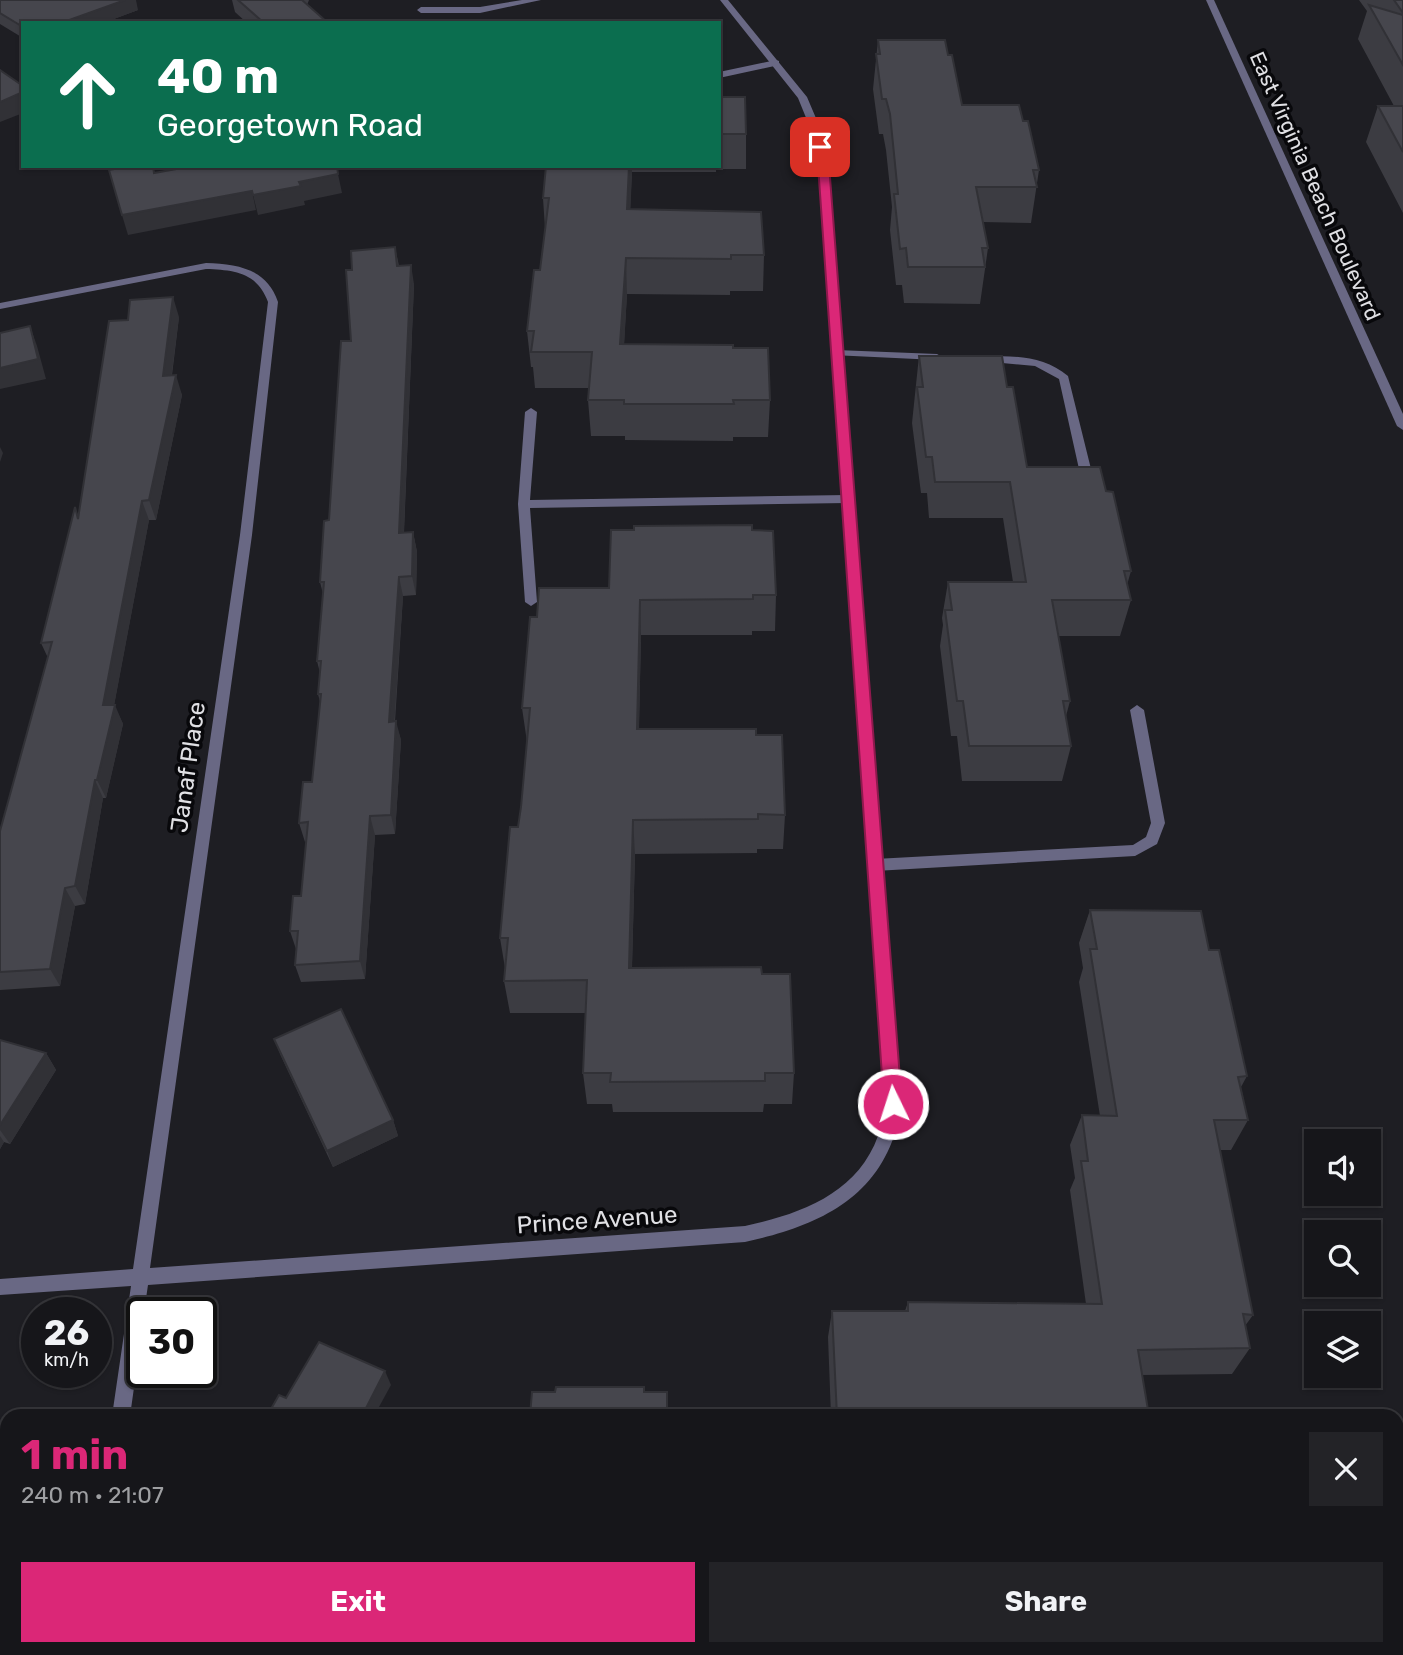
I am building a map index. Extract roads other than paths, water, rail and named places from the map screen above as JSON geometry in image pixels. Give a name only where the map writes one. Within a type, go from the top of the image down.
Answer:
[{"type":"street","points":[[421,9],[480,10],[537,0]]},
{"type":"street","name":"Prince Avenue","points":[[0,1287],[745,1234],[790,1226],[831,1206],[862,1178],[884,1142],[893,1104],[824,165],[816,130],[802,97],[724,0]]},
{"type":"street","name":"East Virginia Beach Boulevard","points":[[1210,0],[1403,426]]},
{"type":"street","points":[[721,75],[776,63]]},
{"type":"street","name":"Janaf Place","points":[[0,306],[187,268],[229,267],[261,279],[270,291],[273,302],[246,535],[122,1409]]},
{"type":"street","points":[[836,354],[943,357]]},
{"type":"street","points":[[970,358],[1039,362],[1054,368],[1064,378],[1085,468]]},
{"type":"street","points":[[531,412],[524,504],[531,602]]},
{"type":"street","points":[[524,504],[847,499]]},
{"type":"street","points":[[875,865],[1135,850],[1152,840],[1158,824],[1137,710]]}]
